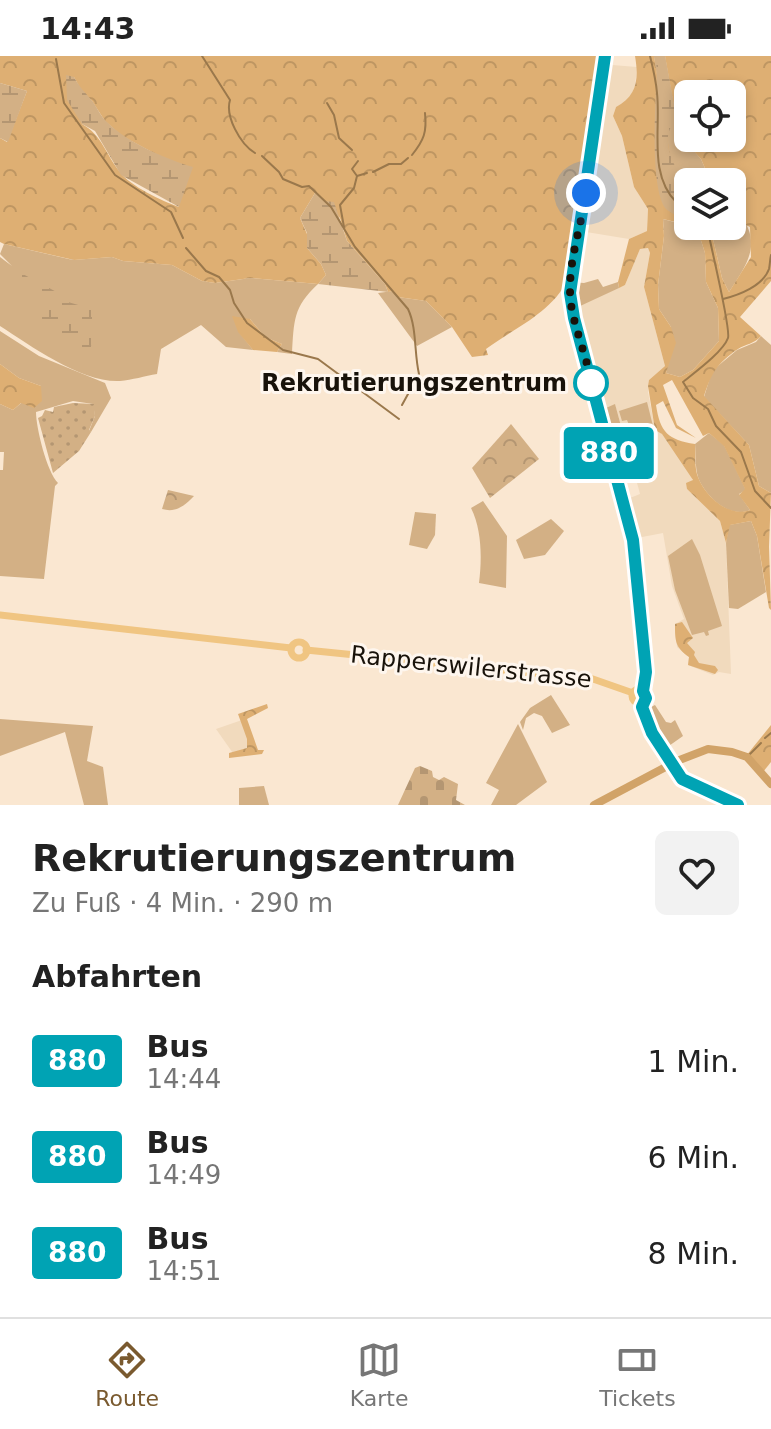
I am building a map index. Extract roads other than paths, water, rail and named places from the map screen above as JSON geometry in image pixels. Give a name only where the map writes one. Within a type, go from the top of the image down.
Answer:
[{"type":"main road","points":[[605,59],[570,282],[571,305],[633,540],[646,672],[643,691],[646,698],[640,703]]},
{"type":"main road","name":"Rapperswilerstrasse","points":[[0,615],[291,648],[292,654],[298,657],[304,656],[306,650],[593,679],[633,693]]},
{"type":"main road","points":[[643,691],[639,689],[633,693],[633,699],[640,703],[647,729],[682,779],[720,802],[738,805]]},
{"type":"waterway","points":[[202,56],[230,100],[235,129],[255,153]]},
{"type":"waterway","points":[[650,56],[657,93],[659,165],[662,179],[674,199]]},
{"type":"waterway","points":[[56,59],[64,103],[115,175],[171,212],[183,238]]},
{"type":"waterway","points":[[327,103],[334,115],[339,138],[352,150]]},
{"type":"waterway","points":[[412,155],[424,136],[425,113]]},
{"type":"waterway","points":[[262,156],[283,179],[302,187],[309,186],[331,207],[355,247],[408,309],[413,324],[419,374],[402,405]]},
{"type":"waterway","points":[[373,172],[389,164],[401,164],[408,158]]},
{"type":"waterway","points":[[344,227],[340,205],[354,188],[357,176],[352,169],[358,161]]},
{"type":"waterway","points":[[357,176],[367,173]]},
{"type":"waterway","points":[[710,240],[728,338],[714,356],[683,382],[693,398],[708,409],[716,426],[741,452],[755,491],[771,508]]},
{"type":"waterway","points":[[186,248],[206,271],[219,277],[230,290],[247,323],[283,350],[318,359],[399,419]]},
{"type":"waterway","points":[[723,299],[743,292],[762,280],[769,269],[771,255]]},
{"type":"waterway","points":[[765,738],[771,733]]},
{"type":"waterway","points":[[747,757],[761,743]]},
{"type":"waterway","points":[[594,805],[677,761],[708,749],[747,757],[771,784]]},
{"type":"place","name":"Rekrutierungszentrum","points":[[591,383]]}]
